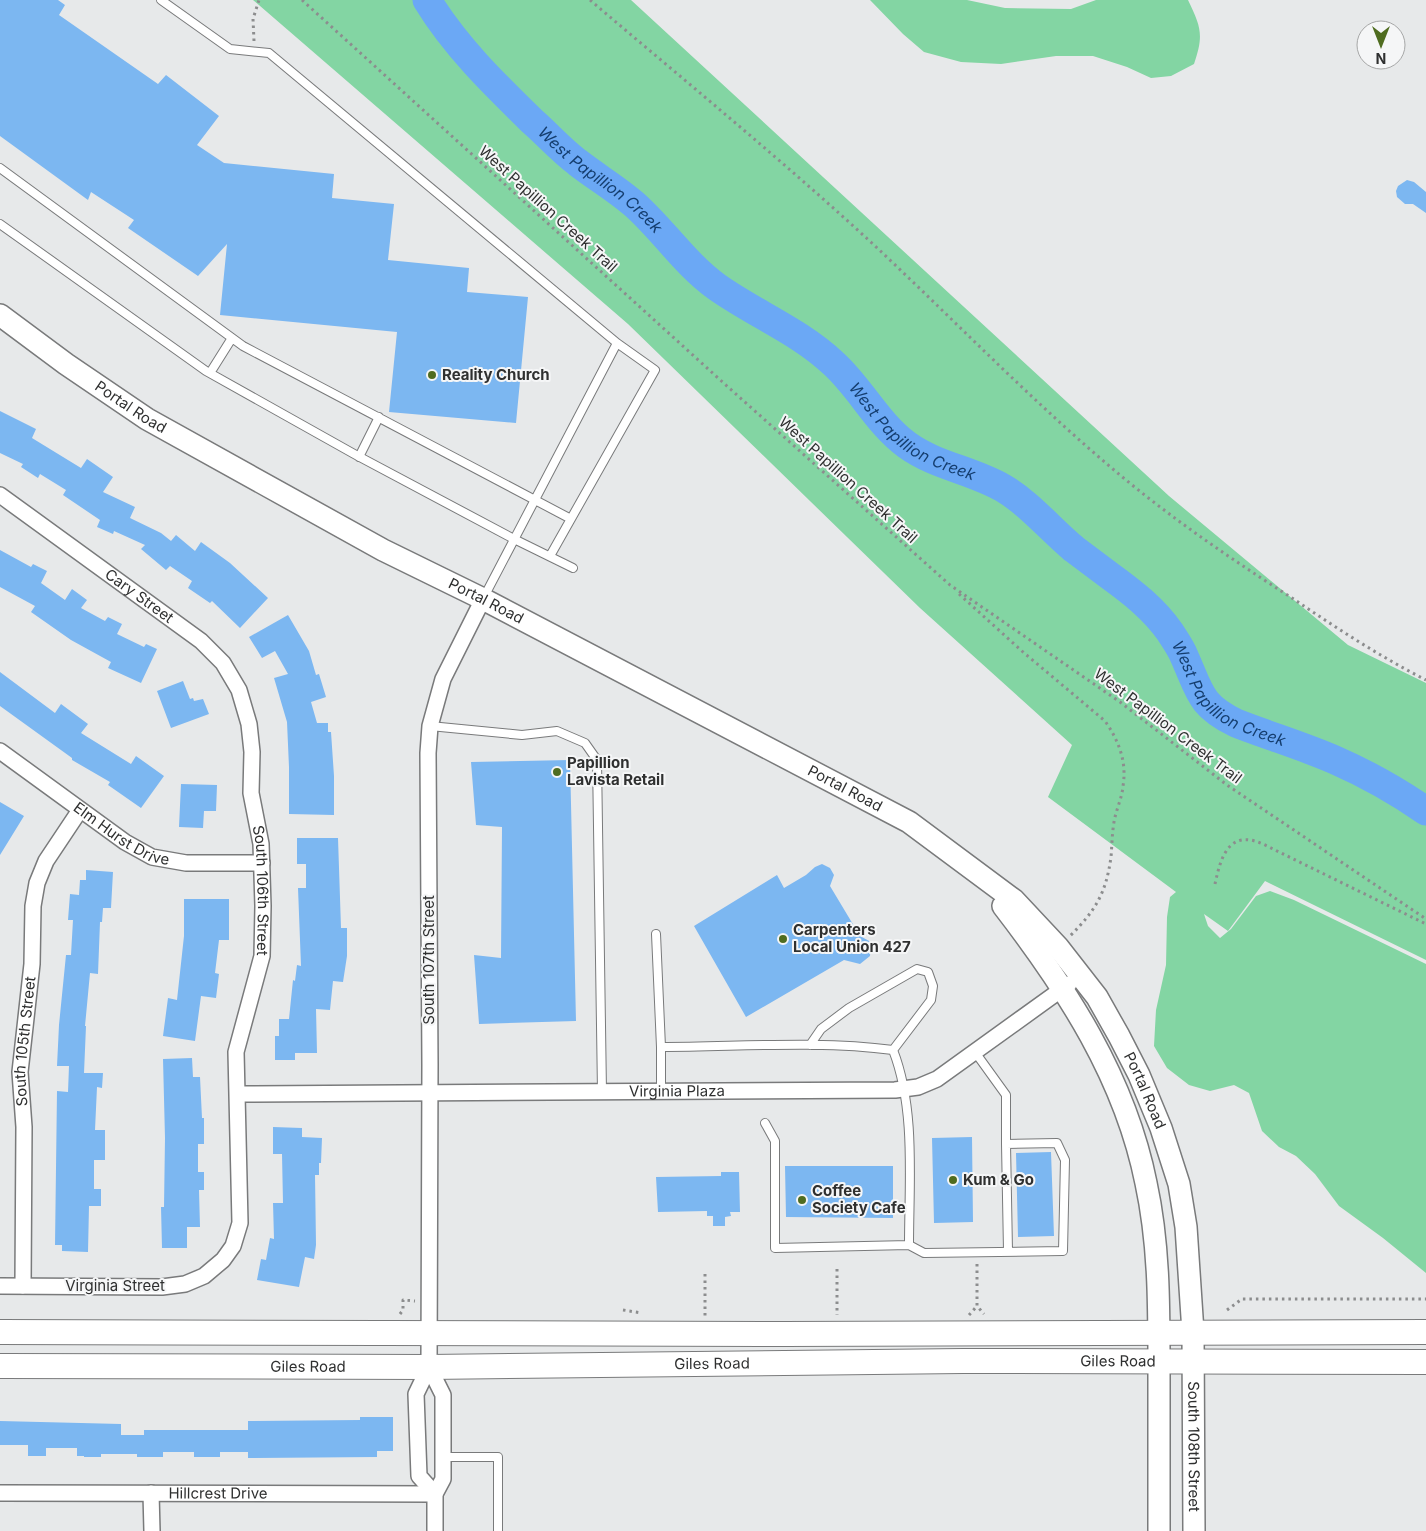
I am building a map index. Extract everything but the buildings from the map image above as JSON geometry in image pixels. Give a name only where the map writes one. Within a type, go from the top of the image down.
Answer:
[{"type":"main road","name":"Portal Road","points":[[0,315],[66,364],[147,419],[383,550],[483,598],[908,822],[1014,900],[1058,947],[1097,997],[1120,1036],[1164,1137],[1178,1184],[1186,1227],[1193,1332],[1193,1361]]},
{"type":"main road","name":"Portal Road","points":[[979,874],[1063,988],[1108,1068],[1136,1144],[1154,1223],[1159,1298],[1159,1361]]},
{"type":"main road","name":"Giles Road","points":[[0,1332],[1426,1332]]},
{"type":"main road","name":"Giles Road","points":[[0,1366],[429,1367],[964,1361],[1426,1362]]},
{"type":"main road","points":[[1159,1361],[1159,1531]]},
{"type":"main road","name":"South 108th Street","points":[[1193,1361],[1194,1531]]},
{"type":"street","name":"Cary Street","points":[[0,495],[201,641],[223,663],[239,690],[249,724]]},
{"type":"street","name":"South 107th Street","points":[[429,1367],[428,753],[430,726],[443,678],[483,598]]},
{"type":"street","name":"South 106th Street","points":[[223,1260],[233,1246],[240,1223],[236,1052],[262,956],[261,844],[251,793],[252,752],[249,724]]},
{"type":"street","name":"Elm Hurst Drive","points":[[0,752],[125,842],[152,857],[186,863],[262,863]]},
{"type":"street","name":"South 105th Street","points":[[22,1286],[24,1127],[20,1072],[32,964],[33,906],[38,883],[46,861],[80,810]]},
{"type":"street","name":"Virginia Plaza","points":[[238,1094],[661,1092],[918,1088],[936,1079],[1080,976]]},
{"type":"street","name":"Virginia Street","points":[[0,1286],[162,1287],[185,1284],[204,1276],[223,1260]]},
{"type":"street","points":[[429,1367],[443,1394],[443,1479],[435,1494],[435,1531]]},
{"type":"street","points":[[429,1367],[416,1394],[419,1476],[435,1494]]},
{"type":"street","name":"Hillcrest Drive","points":[[0,1493],[435,1494]]},
{"type":"street","points":[[151,1493],[152,1531]]},
{"type":"lane","points":[[161,0],[230,49],[269,53],[617,343],[655,370],[550,556]]},
{"type":"lane","points":[[0,168],[242,346],[571,519]]},
{"type":"lane","points":[[0,224],[210,373],[359,457],[573,568]]},
{"type":"lane","points":[[210,373],[232,338]]},
{"type":"lane","points":[[483,598],[617,343]]},
{"type":"lane","points":[[359,457],[379,417]]},
{"type":"lane","points":[[430,726],[522,735],[557,731],[585,744],[597,760],[602,1092]]},
{"type":"lane","points":[[656,934],[661,1092]]},
{"type":"lane","points":[[810,1045],[821,1029],[849,1008],[917,969],[928,972],[933,986],[931,1000],[893,1050]]},
{"type":"lane","points":[[661,1047],[810,1045],[893,1050]]},
{"type":"lane","points":[[893,1050],[905,1089],[909,1140],[909,1245]]},
{"type":"lane","points":[[975,1052],[1006,1095],[1008,1251]]},
{"type":"lane","points":[[765,1124],[775,1141],[775,1248],[909,1245],[924,1253],[1063,1251],[1065,1160],[1057,1143],[1006,1144]]},
{"type":"lane","points":[[443,1457],[498,1457],[498,1531]]},
{"type":"path","points":[[254,52],[253,19],[259,0]]},
{"type":"path","name":"West Papillion Creek Trail","points":[[302,0],[950,586],[1120,702],[1227,785],[1426,919]]},
{"type":"path","points":[[590,0],[764,147],[873,244],[977,344],[1108,464],[1189,528],[1246,569],[1348,635],[1426,680]]},
{"type":"path","points":[[950,586],[1023,652],[1106,721],[1121,751],[1124,767],[1123,786],[1114,822],[1111,856],[1104,889],[1092,911],[1058,947]]},
{"type":"path","points":[[1215,884],[1221,859],[1228,849],[1235,842],[1243,839],[1251,840],[1426,924]]},
{"type":"path","points":[[966,1318],[977,1306],[977,1264]]},
{"type":"path","points":[[837,1269],[837,1318]]},
{"type":"path","points":[[705,1274],[705,1318]]},
{"type":"path","points":[[1227,1310],[1242,1299],[1426,1298]]},
{"type":"path","points":[[977,1306],[990,1318]]},
{"type":"green space","points":[[253,0],[631,0],[1169,496],[1348,645],[1426,683],[1426,960],[1265,881],[1228,931],[1204,914],[1208,926],[1220,938],[1231,929],[1256,896],[1270,891],[1294,900],[1426,964],[1426,1273],[1339,1206],[1315,1174],[1296,1156],[1279,1147],[1262,1131],[1249,1093],[1234,1085],[1210,1091],[1189,1085],[1167,1068],[1154,1046],[1156,1010],[1166,965],[1167,917],[1170,897],[1176,892],[1048,797],[1072,745],[920,608],[628,324]]},
{"type":"green space","points":[[870,0],[967,0],[1005,8],[1071,9],[1096,0],[1188,0],[1200,31],[1199,46],[1194,64],[1171,76],[1151,78],[1127,67],[1093,56],[1056,56],[1001,64],[961,62],[924,52],[903,34]]},
{"type":"waterway","name":"West Papillion Creek","points":[[427,0],[463,49],[504,93],[571,157],[635,205],[705,278],[732,297],[806,341],[820,352],[843,373],[878,416],[907,445],[930,458],[991,482],[1013,494],[1074,549],[1142,601],[1170,632],[1181,650],[1202,696],[1215,710],[1236,723],[1347,765],[1382,783],[1426,811]]},
{"type":"place","name":"Reality Church","points":[[432,375]]},
{"type":"place","name":"Papillion Lavista Retail","points":[[557,772]]},
{"type":"place","name":"Carpenters Local Union 427","points":[[783,939]]},
{"type":"place","name":"Kum & Go","points":[[953,1180]]},
{"type":"place","name":"Coffee Society Cafe","points":[[802,1200]]}]
